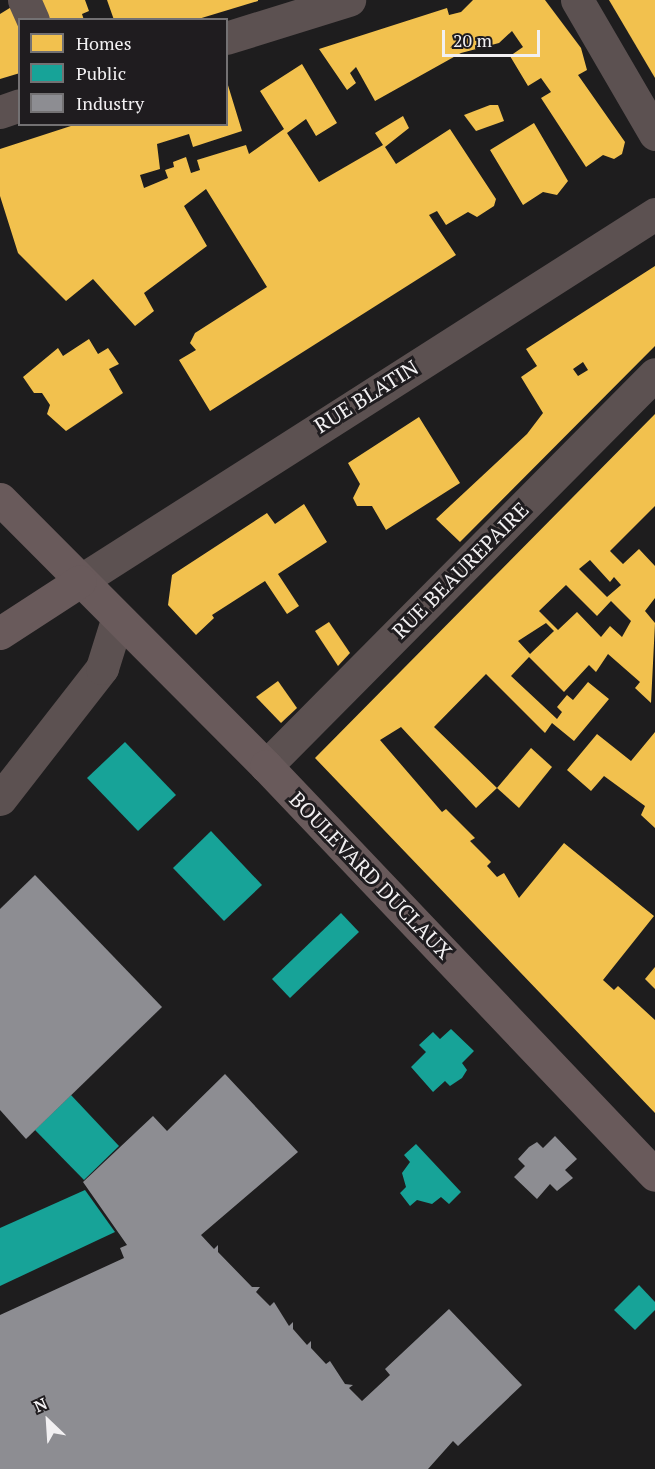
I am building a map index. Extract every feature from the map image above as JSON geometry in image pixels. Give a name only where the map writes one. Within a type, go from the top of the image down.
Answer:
[{"type":"main road","name":"BOULEVARD DUCLAUX","points":[[0,499],[117,620],[266,766],[655,1175]]},
{"type":"main road","points":[[0,633],[80,581]]},
{"type":"street","points":[[24,0],[32,18]]},
{"type":"street","points":[[228,37],[349,0]]},
{"type":"street","points":[[577,0],[655,134]]},
{"type":"street","points":[[0,112],[18,106]]},
{"type":"street","name":"RUE BLATIN","points":[[80,581],[655,214]]},
{"type":"street","name":"RUE BEAUREPAIRE","points":[[266,766],[655,374]]},
{"type":"street","points":[[0,799],[102,668],[117,620]]},
{"type":"building: Homes","points":[[34,0],[85,0],[89,11],[82,14],[83,18],[42,18]]},
{"type":"building: Homes","points":[[107,0],[258,0],[202,18],[113,18]]},
{"type":"building: Homes","points":[[473,0],[545,0],[581,48],[587,70],[578,75],[625,142],[622,154],[614,159],[603,155],[586,167],[541,98],[551,92],[541,78],[528,86],[510,56],[523,47],[512,31],[499,43],[461,53],[375,101],[356,67],[350,73],[356,83],[347,90],[319,49],[447,8],[449,15],[461,12]]},
{"type":"building: Homes","points":[[609,0],[655,0],[655,78]]},
{"type":"building: Homes","points":[[13,6],[18,18],[18,74],[0,79],[0,14]]},
{"type":"building: Homes","points":[[302,64],[337,123],[316,136],[306,119],[287,133],[319,182],[383,145],[375,133],[403,116],[409,128],[385,147],[396,164],[450,129],[496,199],[494,206],[477,217],[468,212],[446,225],[437,211],[429,215],[456,255],[210,411],[179,360],[196,350],[190,343],[195,333],[267,287],[206,189],[184,206],[207,246],[144,293],[154,311],[135,326],[93,279],[66,301],[18,253],[0,196],[0,149],[71,126],[228,126],[228,85],[242,131],[193,147],[189,134],[157,144],[160,169],[140,175],[144,188],[168,178],[165,170],[174,167],[173,162],[186,157],[191,173],[200,170],[197,160],[246,145],[249,154],[284,129],[260,91]]},
{"type":"building: Homes","points":[[490,105],[498,105],[504,121],[476,131],[464,115]]},
{"type":"building: Homes","points":[[534,123],[568,181],[557,195],[543,192],[523,205],[490,150]]},
{"type":"building: Homes","points":[[655,266],[655,346],[460,542],[436,519],[527,434],[543,413],[521,377],[537,366],[526,349]],"holes":[[[583,362],[588,370],[578,376],[573,369]]]},
{"type":"building: Homes","points":[[89,339],[98,354],[108,348],[119,364],[109,369],[123,393],[66,431],[47,414],[50,405],[42,393],[34,393],[23,377],[58,348],[63,356]]},
{"type":"building: Homes","points":[[655,414],[655,506],[610,551],[623,564],[639,549],[655,566],[655,598],[645,611],[655,623],[651,703],[635,688],[640,682],[608,654],[596,672],[589,665],[564,692],[529,657],[511,676],[557,719],[562,712],[557,707],[567,695],[573,700],[588,682],[609,699],[574,741],[552,723],[545,733],[486,674],[434,727],[497,788],[476,808],[401,727],[380,740],[442,812],[446,809],[475,838],[470,841],[491,862],[487,866],[497,877],[504,873],[519,898],[564,843],[654,916],[603,980],[614,990],[618,986],[655,1020],[655,1113],[315,758]],"holes":[[[590,560],[610,582],[614,577],[621,585],[607,597],[579,569]],[[566,585],[597,616],[611,601],[631,621],[622,637],[610,626],[601,637],[577,612],[558,630],[539,611]],[[546,623],[554,631],[530,654],[518,641]]]},
{"type":"building: Homes","points":[[419,417],[460,483],[386,530],[372,506],[357,506],[353,498],[360,484],[348,463]]},
{"type":"building: Homes","points":[[304,504],[327,542],[278,574],[299,606],[287,614],[265,581],[212,615],[214,618],[196,635],[168,605],[172,575],[267,513],[275,524]]},
{"type":"building: Homes","points":[[329,622],[350,653],[338,666],[315,631]]},
{"type":"building: Homes","points":[[278,681],[297,708],[281,723],[256,697]]},
{"type":"building: Homes","points":[[655,732],[655,828],[641,815],[645,806],[604,776],[591,791],[567,770],[597,734],[631,761]]},
{"type":"building: Homes","points":[[531,748],[552,767],[519,808],[497,788]]},
{"type":"building: Homes","points":[[655,967],[655,989],[645,979]]},
{"type":"building: Public","points":[[125,742],[176,795],[138,831],[87,778]]},
{"type":"building: Public","points":[[211,831],[262,885],[224,921],[173,868]]},
{"type":"building: Public","points":[[341,913],[359,932],[290,998],[272,979]]},
{"type":"building: Public","points":[[451,1029],[474,1051],[462,1063],[467,1070],[462,1078],[450,1086],[445,1081],[433,1092],[411,1067],[426,1052],[419,1045],[433,1032],[440,1039]]},
{"type":"building: Public","points":[[71,1095],[119,1146],[84,1180],[35,1130]]},
{"type":"building: Public","points":[[416,1144],[461,1192],[449,1204],[441,1197],[432,1204],[417,1200],[410,1206],[400,1193],[406,1187],[402,1173],[410,1162],[404,1155]]},
{"type":"building: Public","points":[[85,1190],[115,1232],[0,1286],[0,1228]]},
{"type":"building: Public","points":[[639,1285],[655,1302],[655,1310],[635,1330],[614,1310]]},
{"type":"building: Industry","points":[[35,875],[162,1007],[26,1139],[0,1110],[0,909]]},
{"type":"building: Industry","points":[[225,1074],[298,1152],[201,1235],[214,1249],[218,1245],[218,1252],[252,1287],[260,1287],[256,1292],[270,1306],[274,1302],[289,1326],[293,1322],[293,1329],[307,1345],[311,1341],[311,1348],[326,1364],[330,1361],[345,1384],[353,1385],[349,1388],[362,1401],[390,1375],[385,1369],[449,1309],[522,1385],[458,1446],[453,1441],[428,1469],[0,1469],[0,1315],[124,1258],[120,1248],[127,1245],[83,1182],[153,1116],[167,1131]]},
{"type":"building: Industry","points":[[555,1136],[577,1159],[565,1170],[573,1178],[557,1191],[550,1184],[537,1199],[514,1177],[525,1166],[518,1159],[537,1142],[543,1148]]}]
